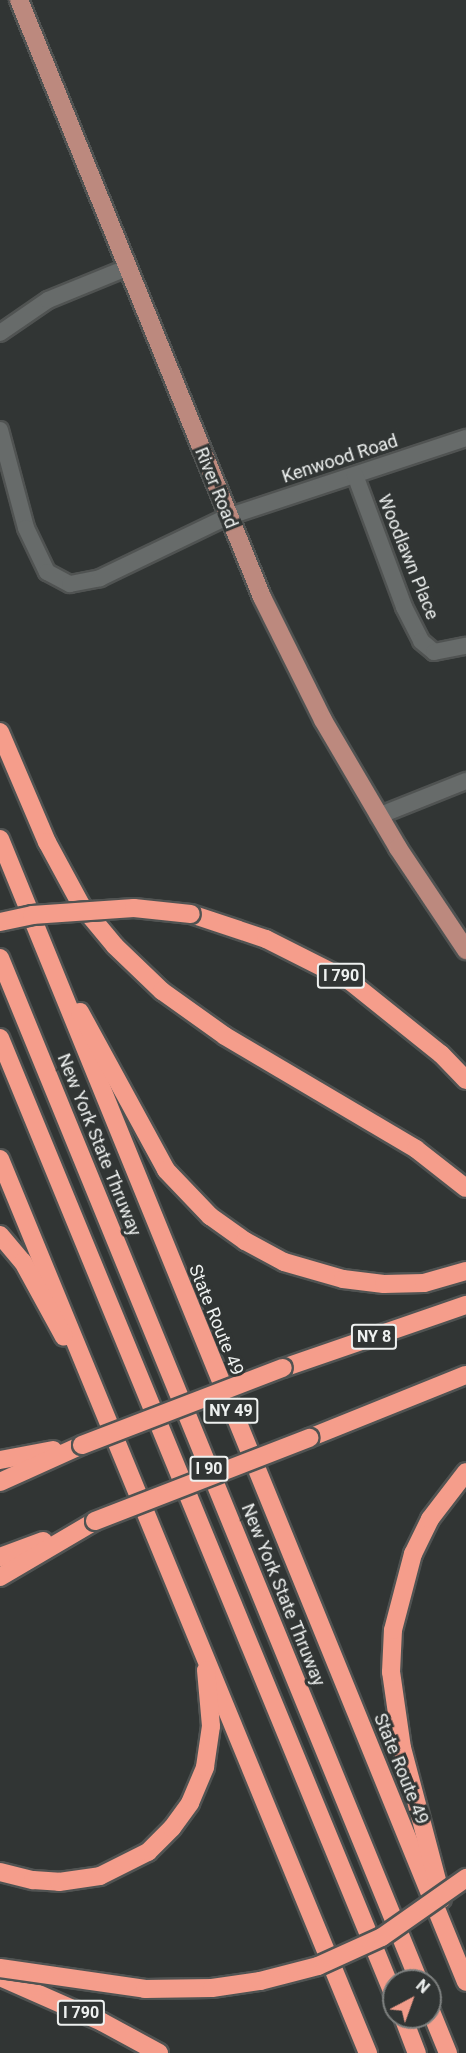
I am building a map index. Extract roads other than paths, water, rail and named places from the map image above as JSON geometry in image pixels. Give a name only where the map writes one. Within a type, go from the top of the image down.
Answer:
[{"type":"highway","points":[[0,732],[47,842],[81,905],[123,954],[162,991],[225,1036],[416,1149],[466,1188]]},
{"type":"highway","name":"State Route 49","points":[[0,839],[466,1982]]},
{"type":"highway","name":"I 790","points":[[0,922],[32,915],[134,908],[191,914],[266,939],[351,982],[441,1054],[466,1080]]},
{"type":"highway","points":[[43,948],[166,1170],[210,1216],[245,1241],[284,1262],[343,1279],[384,1284],[424,1283],[466,1271]]},
{"type":"highway","name":"New York State Thruway","points":[[0,958],[414,1969]]},
{"type":"highway","name":"I 90","points":[[0,1038],[383,1969]]},
{"type":"highway","points":[[0,1159],[105,1408],[368,2053]]},
{"type":"highway","points":[[0,1234],[23,1263],[105,1408]]},
{"type":"highway","name":"NY 8","points":[[0,1482],[82,1444],[283,1368],[466,1305]]},
{"type":"highway","points":[[0,1557],[466,1375]]},
{"type":"highway","points":[[0,1460],[82,1444]]},
{"type":"highway","points":[[455,1956],[402,1748],[391,1672],[393,1629],[413,1554],[430,1519],[466,1472]]},
{"type":"highway","points":[[0,1577],[95,1521]]},
{"type":"highway","points":[[0,1872],[50,1881],[100,1876],[148,1852],[172,1828],[190,1803],[205,1767],[211,1726],[205,1654]]},
{"type":"highway","points":[[0,1968],[145,1989],[212,1988],[260,1981],[344,1956],[382,1937],[466,1878]]},
{"type":"highway","name":"I 790","points":[[0,1977],[102,2022],[159,2053]]},
{"type":"highway","points":[[408,2029],[417,2053]]},
{"type":"highway","points":[[438,2029],[448,2053]]},
{"type":"main road","name":"River Road","points":[[19,0],[129,267],[227,517],[323,720],[378,816],[466,950]]},
{"type":"street","points":[[0,333],[48,300],[129,267]]},
{"type":"street","name":"Kenwood Road","points":[[0,430],[30,537],[47,572],[70,584],[100,578],[227,517],[466,438]]},
{"type":"street","name":"Woodlawn Place","points":[[355,475],[404,607],[421,640],[434,652],[466,646]]},
{"type":"street","points":[[378,816],[466,781]]}]
